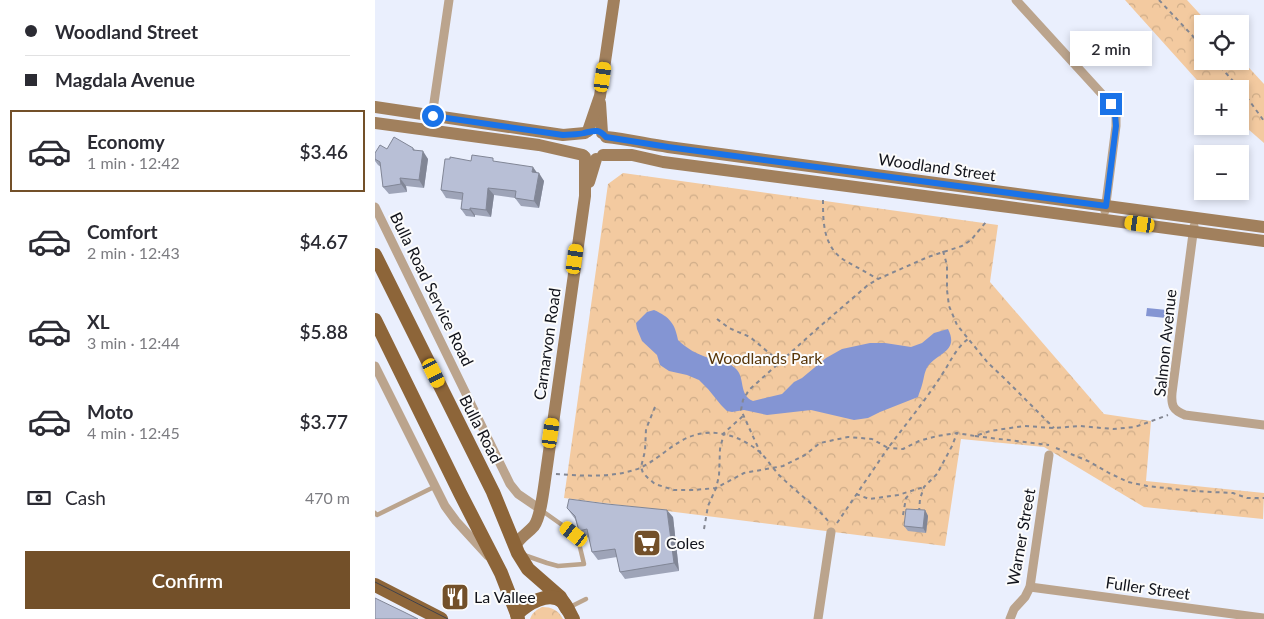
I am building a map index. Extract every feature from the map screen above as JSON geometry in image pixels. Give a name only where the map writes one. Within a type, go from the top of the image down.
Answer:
[{"type":"main road","points":[[600,96],[604,135],[608,147],[592,157],[580,150],[579,141],[586,132],[600,96],[614,0]]},
{"type":"main road","points":[[375,107],[563,135],[593,130],[604,135]]},
{"type":"main road","name":"Woodland Street","points":[[375,123],[539,145],[592,157],[632,155],[663,162],[1264,241]]},
{"type":"main road","name":"Woodland Street","points":[[604,135],[668,147],[1264,228]]},
{"type":"main road","name":"Carnarvon Road","points":[[516,549],[520,538],[535,524],[540,509],[592,157]]},
{"type":"main road","points":[[755,174],[757,159]]},
{"type":"main road","name":"Bulla Road","points":[[375,255],[493,492],[516,549],[531,572],[560,597],[570,614]]},
{"type":"main road","points":[[375,320],[459,493],[497,565],[509,592],[515,617]]},
{"type":"main road","points":[[375,585],[441,619]]},
{"type":"main road","points":[[515,617],[522,609],[537,600],[547,598],[561,601],[570,614]]},
{"type":"street","points":[[430,130],[449,0]]},
{"type":"street","points":[[1016,0],[1111,104],[1115,114],[1116,126],[1105,219]]},
{"type":"street","name":"Bulla Road Service Road","points":[[375,207],[510,484],[518,494],[540,509]]},
{"type":"street","name":"Salmon Avenue","points":[[1195,218],[1172,393],[1173,406],[1177,411],[1185,415],[1264,425]]},
{"type":"street","points":[[375,366],[445,506],[456,522],[497,565]]},
{"type":"street","name":"Warner Street","points":[[1010,619],[1014,609],[1025,597],[1030,587],[1049,455]]},
{"type":"street","points":[[818,619],[831,532]]},
{"type":"street","name":"Fuller Street","points":[[1030,587],[1263,619]]},
{"type":"street","points":[[1263,619],[1264,609]]},
{"type":"lane","points":[[375,513],[377,515],[435,487]]},
{"type":"lane","points":[[516,549],[547,564],[558,566],[583,564],[578,539],[540,509]]},
{"type":"lane","points":[[570,614],[586,599]]},
{"type":"path","points":[[1159,0],[1194,37]]},
{"type":"path","points":[[1223,70],[1243,92],[1264,121]]},
{"type":"path","points":[[823,200],[823,221],[826,237],[833,249],[839,257],[878,279]]},
{"type":"path","points":[[761,454],[756,439],[741,410],[743,400],[749,390],[867,285],[943,251],[962,246],[971,240],[987,222]]},
{"type":"path","points":[[943,251],[947,265],[949,306],[957,325],[988,363],[1054,428]]},
{"type":"path","points":[[717,319],[729,328],[750,337],[780,362]]},
{"type":"path","points":[[831,532],[888,448],[942,376],[962,343],[968,339]]},
{"type":"path","points":[[655,407],[645,429],[645,451],[641,467],[648,478],[655,484],[681,490],[716,488],[744,473],[783,466],[820,443],[848,437],[872,439],[888,448],[903,448],[919,440],[957,433],[1047,444],[1088,461],[1127,482],[1192,491],[1233,493],[1247,498],[1264,498]]},
{"type":"path","points":[[975,436],[989,431],[1031,426],[1054,428],[1080,426],[1113,429],[1135,427],[1177,411]]},
{"type":"path","points":[[704,529],[708,506],[719,476],[720,449],[724,433],[743,416]]},
{"type":"path","points":[[546,473],[600,476],[622,473],[641,467],[691,436],[702,433],[724,433],[741,440],[761,454],[778,474],[829,522],[831,532]]},
{"type":"path","points":[[856,494],[869,499],[898,495],[924,487],[937,474],[957,433]]},
{"type":"path","points":[[919,514],[920,499],[924,487]]},
{"type":"path","points":[[903,515],[906,498],[913,491]]},
{"type":"green space","points":[[1125,0],[1187,0],[1201,15],[1194,15],[1194,70],[1249,70],[1249,68],[1264,84],[1264,143],[1249,130],[1249,80],[1197,80]]},
{"type":"green space","name":"Woodlands Park","points":[[623,173],[998,225],[990,282],[1104,414],[1151,421],[1146,481],[1264,493],[1263,519],[1144,507],[1044,447],[961,439],[945,546],[564,498],[608,184]]},
{"type":"green space","points":[[542,607],[554,610],[563,619],[530,619]]},
{"type":"water","points":[[1147,308],[1167,310],[1166,318],[1146,316]]},
{"type":"water","points":[[654,310],[664,315],[671,322],[678,340],[685,346],[700,355],[726,362],[735,368],[740,376],[745,395],[753,401],[782,394],[794,382],[802,378],[826,358],[842,349],[870,343],[911,347],[922,343],[934,333],[948,329],[951,342],[946,351],[928,366],[918,397],[868,418],[854,420],[811,410],[767,415],[744,410],[732,412],[727,411],[699,380],[669,371],[660,365],[657,355],[642,341],[636,323],[647,312]]},
{"type":"building","points":[[394,137],[413,148],[413,150],[423,151],[419,180],[400,178],[401,184],[383,187],[380,162],[375,159],[375,153],[380,145],[387,149]]},
{"type":"building","points":[[472,155],[493,158],[493,161],[533,167],[532,172],[539,173],[534,201],[515,198],[516,191],[488,188],[486,210],[461,209],[463,193],[441,190],[445,159],[450,159],[450,157],[471,161]]},
{"type":"building","points":[[569,499],[667,510],[674,563],[620,572],[615,549],[592,552],[587,529],[579,531],[575,516],[567,508]]},
{"type":"building","points":[[906,509],[925,510],[923,528],[904,526]]},
{"type":"building","points":[[375,598],[404,612],[418,619],[375,619]]},
{"type":"tram line","points":[[375,582],[448,619]]},
{"type":"place","name":"Coles","points":[[647,543]]},
{"type":"place","name":"La Vallee","points":[[455,597]]},
{"type":"route","points":[[433,116],[563,135],[585,133],[593,130],[602,133],[606,137],[633,142],[1106,206],[1116,126],[1115,114],[1111,104]]}]
